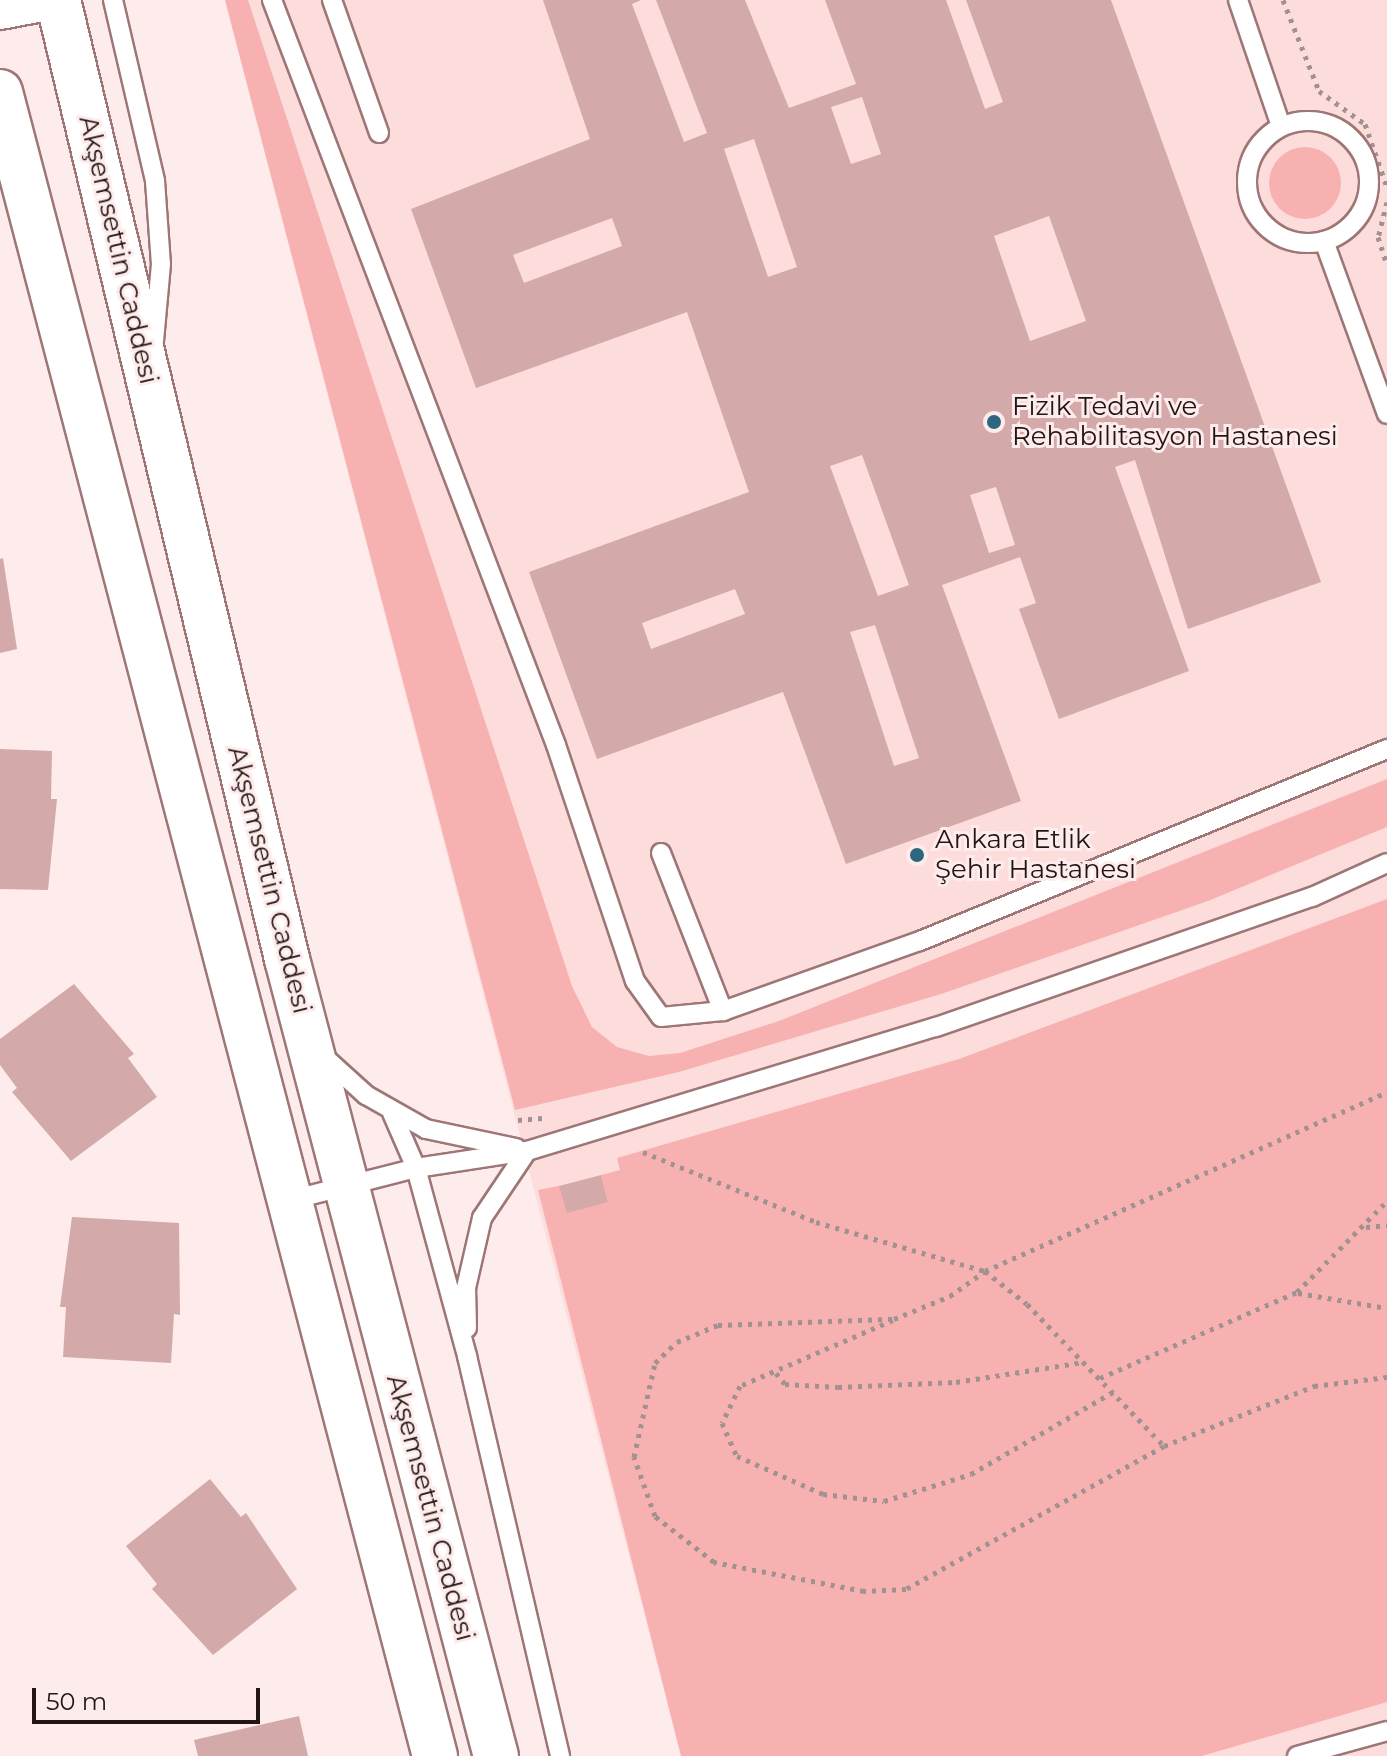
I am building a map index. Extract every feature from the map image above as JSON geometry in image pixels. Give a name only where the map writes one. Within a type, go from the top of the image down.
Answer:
[{"type":"main road","name":"Akşemsettin Caddesi","points":[[58,0],[308,1041],[496,1756]]},
{"type":"main road","points":[[0,92],[103,467],[285,1202],[435,1756]]},
{"type":"street","points":[[0,11],[58,0]]},
{"type":"lane","points":[[113,0],[160,222],[159,301],[148,375]]},
{"type":"lane","points":[[272,0],[556,745],[635,981],[661,1017],[723,1011],[935,935],[1387,749]]},
{"type":"lane","points":[[332,0],[379,133]]},
{"type":"lane","points":[[1238,0],[1281,126]]},
{"type":"lane","points":[[1281,126],[1333,126],[1367,165],[1360,211],[1324,241],[1280,236],[1250,203],[1248,167],[1281,126]]},
{"type":"lane","points":[[1324,241],[1387,414]]},
{"type":"lane","points":[[661,853],[723,1011]]},
{"type":"lane","points":[[285,1202],[416,1168],[527,1151],[977,1013],[1387,863]]},
{"type":"lane","points":[[308,1041],[392,1113],[426,1129],[527,1151]]},
{"type":"lane","points":[[392,1113],[416,1168],[467,1356],[560,1756]]},
{"type":"lane","points":[[467,1356],[472,1253],[488,1207],[527,1151]]},
{"type":"lane","points":[[1297,1756],[1387,1731]]},
{"type":"path","points":[[1283,0],[1319,91],[1365,124],[1387,187]]},
{"type":"path","points":[[1387,202],[1378,237],[1387,264]]},
{"type":"path","points":[[1113,1392],[971,1474],[884,1501],[848,1501],[737,1456],[724,1441],[722,1423],[740,1386],[950,1296],[985,1271],[1387,1092]]},
{"type":"path","points":[[643,1152],[816,1222],[985,1271],[1085,1362],[1164,1446]]},
{"type":"path","points":[[1100,1378],[1297,1292],[1366,1227],[1387,1201]]},
{"type":"path","points":[[1366,1227],[1387,1225]]},
{"type":"path","points":[[1297,1292],[1387,1308]]},
{"type":"path","points":[[894,1319],[718,1325],[677,1342],[655,1363],[634,1457],[655,1516],[714,1562],[864,1591],[906,1589],[1164,1446],[1314,1386],[1387,1377]]},
{"type":"path","points":[[776,1373],[785,1384],[838,1387],[956,1382],[1085,1362]]},
{"type":"shaded area","name":"Ankara Etlik Şehir Hastanesi","points":[[225,0],[1387,0],[1387,1756],[681,1756]]},
{"type":"shaded area","points":[[225,0],[248,0],[572,986],[592,1027],[617,1047],[649,1056],[680,1053],[779,1021],[1387,779],[1387,827],[1208,901],[941,994],[679,1072],[515,1110]]},
{"type":"shaded area","points":[[1305,147],[1325,153],[1335,163],[1341,183],[1335,203],[1325,213],[1305,219],[1285,213],[1275,203],[1269,183],[1275,163],[1285,153]]},
{"type":"shaded area","points":[[1387,899],[1387,1702],[1202,1756],[681,1756],[538,1190],[559,1186],[608,1202],[601,1175],[620,1170],[617,1158],[959,1059]]},
{"type":"building","name":"Fizik Tedavi ve Rehabilitasyon Hastanesi","points":[[543,0],[641,0],[632,4],[684,142],[707,133],[656,0],[745,0],[789,108],[856,84],[825,0],[946,0],[985,109],[1003,102],[966,0],[1111,0],[1321,582],[1188,629],[1135,460],[1115,467],[1189,671],[1059,719],[1019,609],[1036,603],[1020,557],[942,585],[1021,801],[846,864],[783,692],[597,759],[529,572],[749,492],[687,312],[476,388],[411,209],[590,139]],"holes":[[[862,97],[881,154],[851,164],[831,107]],[[754,139],[797,267],[768,277],[724,149]],[[1049,216],[1086,321],[1030,341],[994,236]],[[612,218],[622,246],[524,283],[513,255]],[[862,455],[909,585],[878,596],[830,466]],[[996,487],[1015,545],[989,553],[970,495]],[[735,589],[745,614],[651,649],[642,623]],[[875,625],[919,758],[894,766],[850,632]]]},
{"type":"building","points":[[3,558],[17,649],[0,653],[0,559]]},
{"type":"building","points":[[0,749],[52,751],[51,799],[57,799],[48,890],[0,889]]},
{"type":"building","points":[[74,984],[134,1054],[128,1058],[157,1097],[71,1161],[12,1092],[17,1088],[0,1065],[0,1039]]},
{"type":"building","points":[[601,1175],[608,1202],[567,1213],[559,1186]]},
{"type":"building","points":[[72,1217],[179,1223],[180,1315],[174,1314],[171,1363],[63,1357],[66,1307],[60,1307]]},
{"type":"building","points":[[210,1479],[241,1517],[246,1513],[297,1589],[213,1655],[152,1589],[157,1584],[126,1546]]},
{"type":"building","points":[[299,1716],[308,1756],[198,1756],[194,1740]]},
{"type":"place","name":"Fizik Tedavi ve Rehabilitasyon Hastanesi","points":[[994,422]]},
{"type":"place","name":"Ankara Etlik Şehir Hastanesi","points":[[917,855]]}]
